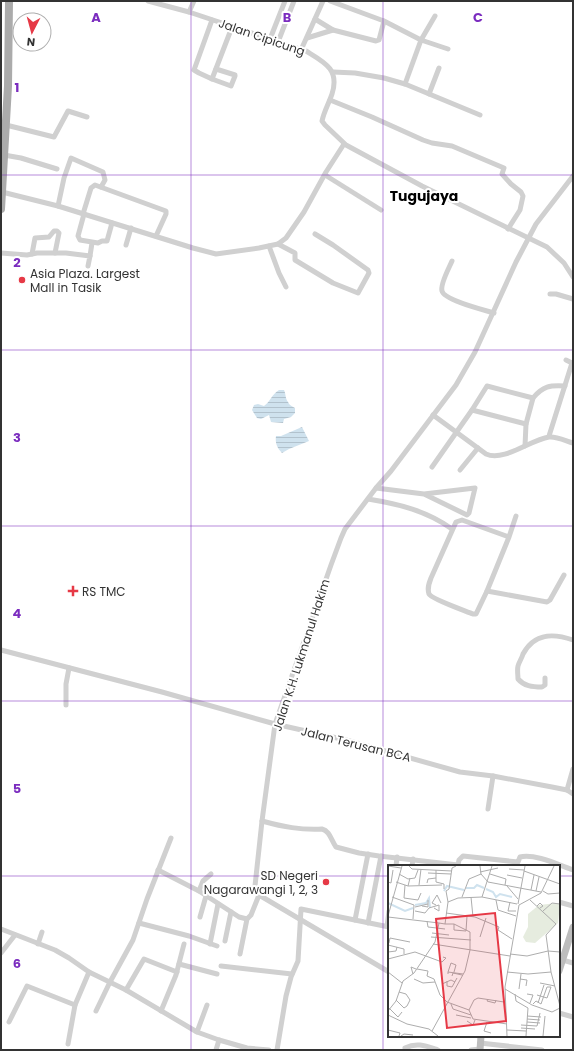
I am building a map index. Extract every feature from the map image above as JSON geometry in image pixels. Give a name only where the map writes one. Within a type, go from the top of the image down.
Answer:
[{"type":"main road","points":[[1,209],[6,125],[4,86],[9,1]]},
{"type":"street","name":"Jalan Cipicung","points":[[148,1],[189,12],[301,50],[322,60],[333,72]]},
{"type":"street","points":[[189,12],[194,1]]},
{"type":"street","points":[[270,39],[285,1]]},
{"type":"street","points":[[278,42],[294,1]]},
{"type":"street","points":[[301,50],[323,1]]},
{"type":"street","points":[[330,1],[384,20],[421,40],[448,50]]},
{"type":"street","points":[[405,84],[421,40],[435,16]]},
{"type":"street","points":[[315,19],[333,30],[378,41],[384,20]]},
{"type":"street","points":[[212,20],[194,70],[231,86],[235,75],[216,69]]},
{"type":"street","points":[[212,79],[232,27]]},
{"type":"street","points":[[307,38],[333,30]]},
{"type":"street","points":[[429,94],[439,68]]},
{"type":"street","points":[[480,115],[405,84],[384,78],[355,73],[333,72],[333,88],[322,122],[344,144],[422,186],[547,247],[564,263],[573,277]]},
{"type":"street","points":[[330,100],[423,140],[452,146],[504,168],[502,174],[521,192],[523,196],[520,210],[508,229]]},
{"type":"street","points":[[6,125],[54,137],[68,111],[86,117]]},
{"type":"street","points":[[2,192],[58,206],[193,248],[218,253],[269,246],[278,244],[286,238],[304,212],[344,144]]},
{"type":"street","points":[[4,155],[21,158],[57,169]]},
{"type":"street","points":[[58,206],[64,178],[71,158],[103,172],[105,180],[101,187]]},
{"type":"street","points":[[325,174],[381,210]]},
{"type":"street","points":[[529,238],[538,220],[573,176]]},
{"type":"street","points":[[112,223],[107,241],[92,243],[80,240],[78,236],[91,188],[95,185],[166,211],[156,236]]},
{"type":"street","points":[[126,245],[131,228]]},
{"type":"street","points":[[32,254],[35,238],[49,237],[54,231],[57,231],[59,233],[55,254]]},
{"type":"street","points":[[278,244],[295,254],[295,260],[333,283],[358,293],[369,273],[368,270],[315,234]]},
{"type":"street","name":"Jalan K.H. Lukmanul Hakim","points":[[259,895],[256,892],[255,886],[275,724],[341,538],[345,530],[376,488],[391,472],[456,385],[475,352],[516,262],[529,238]]},
{"type":"street","points":[[88,266],[92,243]]},
{"type":"street","points":[[269,246],[286,287]]},
{"type":"street","points":[[1,253],[66,253],[90,256]]},
{"type":"street","points":[[452,261],[442,285],[442,292],[444,295],[451,299],[494,313]]},
{"type":"street","points":[[550,294],[556,294],[573,299]]},
{"type":"street","points":[[549,436],[573,363],[566,360]]},
{"type":"street","points":[[432,467],[487,386],[533,398]]},
{"type":"street","points":[[525,446],[526,424],[533,398],[547,386],[565,386]]},
{"type":"street","points":[[472,410],[526,424]]},
{"type":"street","points":[[433,415],[486,454],[493,457],[549,436],[573,443]]},
{"type":"street","points":[[460,470],[478,448]]},
{"type":"street","points":[[376,488],[424,494],[475,488],[469,513],[467,515],[424,494]]},
{"type":"street","points":[[442,502],[445,491]]},
{"type":"street","points":[[368,499],[394,503],[412,508],[430,516],[452,529]]},
{"type":"street","points":[[509,537],[462,520],[456,522],[429,582],[429,594],[431,597],[474,614],[478,612],[509,537],[516,516]]},
{"type":"street","points":[[487,591],[547,602],[550,600],[564,575]]},
{"type":"street","points":[[545,678],[545,685],[542,687],[522,684],[518,679],[518,665],[525,650],[536,639],[543,636],[562,636],[573,640]]},
{"type":"street","name":"Jalan Terusan BCA","points":[[1,650],[162,692],[275,724],[346,740],[460,772],[493,776],[567,790],[573,794]]},
{"type":"street","points":[[66,705],[66,684],[69,668]]},
{"type":"street","points":[[567,790],[573,770]]},
{"type":"street","points":[[488,809],[493,776]]},
{"type":"street","points":[[262,821],[294,829],[322,828],[329,833],[336,847],[381,856],[458,865],[459,860],[463,856],[518,862],[520,857],[525,856],[545,860],[559,865]]},
{"type":"street","points":[[96,1011],[130,946],[171,838]]},
{"type":"street","points":[[355,920],[368,854]]},
{"type":"street","points":[[368,923],[381,856]]},
{"type":"street","points":[[396,865],[397,858]]},
{"type":"street","points":[[412,859],[412,865]]},
{"type":"street","points":[[560,865],[573,870]]},
{"type":"street","points":[[158,870],[206,896],[231,912],[247,919]]},
{"type":"street","points":[[199,892],[203,881],[211,874]]},
{"type":"street","points":[[240,954],[247,919],[252,915],[259,895],[388,971]]},
{"type":"street","points":[[200,918],[206,896]]},
{"type":"street","points":[[560,902],[573,906]]},
{"type":"street","points":[[210,944],[218,904]]},
{"type":"street","points":[[276,1050],[286,996],[292,974],[298,961],[301,909],[388,926]]},
{"type":"street","points":[[226,941],[231,912]]},
{"type":"street","points":[[139,923],[189,936],[217,946]]},
{"type":"street","points":[[573,927],[561,960],[573,963]]},
{"type":"street","points":[[1,929],[55,950],[89,972],[126,990],[197,1032],[247,1049],[269,1050]]},
{"type":"street","points":[[38,944],[42,932]]},
{"type":"street","points":[[1,953],[15,935]]},
{"type":"street","points":[[161,1011],[177,972],[184,944]]},
{"type":"street","points":[[69,958],[73,952]]},
{"type":"street","points":[[126,990],[144,959],[177,972]]},
{"type":"street","points":[[179,964],[217,974]]},
{"type":"street","points":[[221,966],[292,974]]},
{"type":"street","points":[[68,1044],[75,1005],[89,972]]},
{"type":"street","points":[[9,1022],[27,986],[75,1005]]},
{"type":"street","points":[[197,1032],[207,1005]]},
{"type":"street","points":[[560,1013],[573,1017]]},
{"type":"street","points":[[216,1050],[219,1040]]},
{"type":"street","points":[[405,1048],[418,1044],[438,1050]]},
{"type":"street","points":[[472,1050],[480,1044],[542,1050]]},
{"type":"water","points":[[279,390],[284,390],[288,403],[295,408],[295,413],[291,417],[284,419],[283,423],[271,422],[269,415],[261,419],[257,418],[252,410],[254,405],[258,404],[264,406]]},
{"type":"water","points":[[302,427],[309,441],[282,453],[277,445],[276,436],[281,436]]},
{"type":"place","name":"Asia Plaza. Largest Mall in Tasik","points":[[22,280]]},
{"type":"place","name":"RS TMC","points":[[73,591]]},
{"type":"place","name":"SD Negeri Nagarawangi 1, 2, 3","points":[[326,882]]},
{"type":"district","name":"Tugujaya","points":[[424,196]]}]
